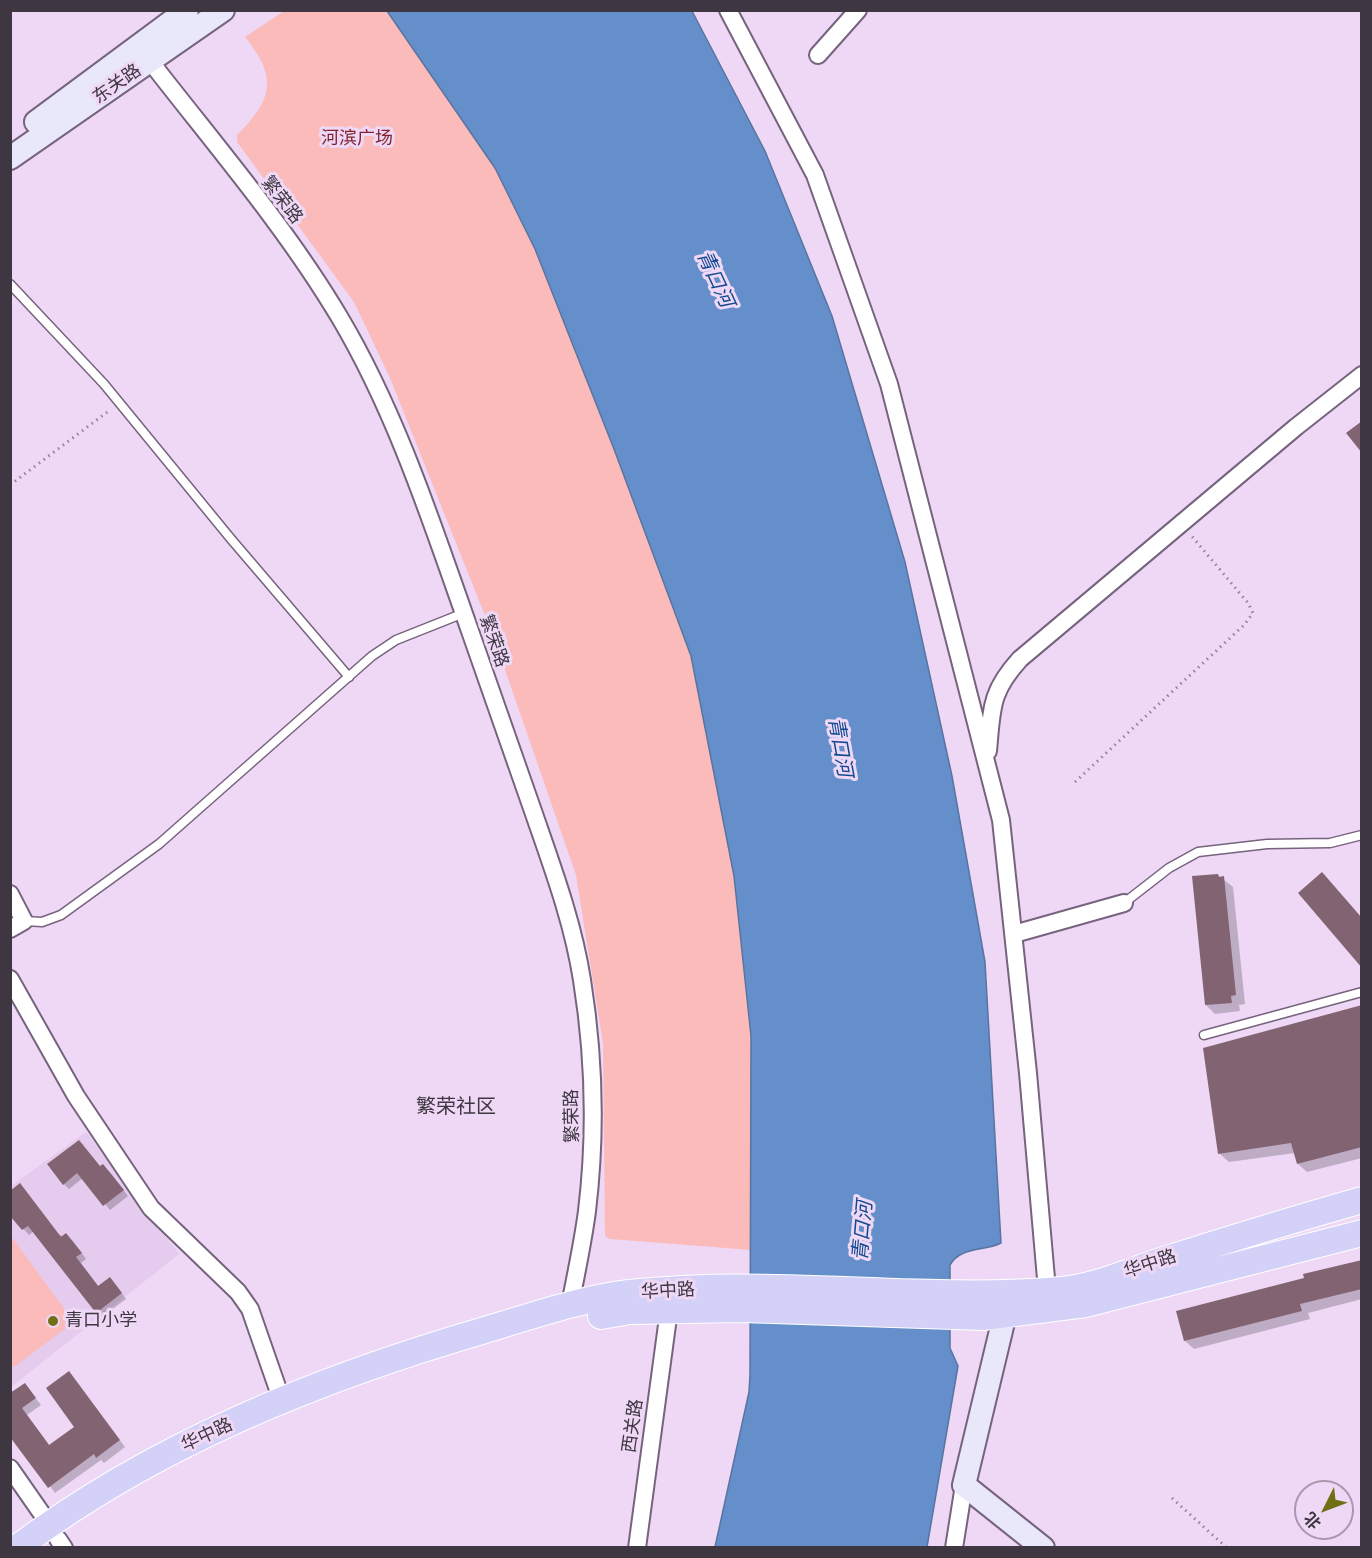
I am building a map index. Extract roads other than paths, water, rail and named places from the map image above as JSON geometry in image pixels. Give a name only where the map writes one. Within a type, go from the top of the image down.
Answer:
[{"type":"main road","name":"东关路","points":[[10,158],[223,10]]},
{"type":"main road","name":"东关路","points":[[10,140],[180,12]]},
{"type":"main road","name":"华中路","points":[[989,1308],[1047,1290],[1078,1288],[1270,1226],[1362,1200]]},
{"type":"main road","name":"华中路","points":[[54,1539],[154,1460],[282,1401],[431,1345],[570,1305],[628,1293],[989,1308],[1086,1304],[1362,1233]]},
{"type":"main road","name":"华中路","points":[[17,1548],[54,1539],[162,1476],[294,1414],[376,1383],[569,1323],[630,1311],[669,1310],[742,1298]]},
{"type":"main road","points":[[989,1308],[964,1485],[1043,1548]]},
{"type":"street","points":[[728,10],[815,175],[864,311],[896,409],[986,764],[1004,837],[1047,1290]]},
{"type":"street","points":[[818,55],[858,10]]},
{"type":"street","name":"繁荣路","points":[[150,61],[297,251],[340,317],[380,394],[464,613],[549,855],[570,924],[582,982],[590,1068],[592,1156],[587,1214],[570,1305]]},
{"type":"street","points":[[986,764],[994,696],[1004,676],[1020,659],[1362,375]]},
{"type":"street","points":[[10,894],[17,925]]},
{"type":"street","points":[[1014,934],[1124,903]]},
{"type":"street","points":[[10,979],[76,1096],[151,1208],[238,1292],[250,1309],[282,1401]]},
{"type":"street","name":"西关路","points":[[637,1548],[669,1310]]},
{"type":"street","points":[[10,1468],[54,1539]]},
{"type":"street","points":[[954,1548],[964,1485]]},
{"type":"lane","points":[[10,284],[119,402],[231,540],[349,677]]},
{"type":"lane","points":[[17,925],[42,922],[61,915],[159,844],[372,656],[396,640],[464,613]]},
{"type":"lane","points":[[1124,903],[1169,868],[1198,852],[1267,844],[1330,843],[1362,835]]},
{"type":"lane","points":[[1204,1035],[1362,992]]},
{"type":"water","name":"青口河","points":[[387,11],[692,11],[765,151],[832,316],[905,562],[952,776],[985,962],[1001,1243],[966,1252],[950,1265],[950,1348],[958,1366],[927,1547],[715,1547],[749,1392],[751,1036],[734,876],[691,656],[614,449],[535,249],[495,168]]},
{"type":"place","name":"青口小学","points":[[53,1321]]},
{"type":"district","name":"繁荣社区","points":[[456,1107]]},
{"type":"park label","name":"河滨广场","points":[[357,139]]}]
